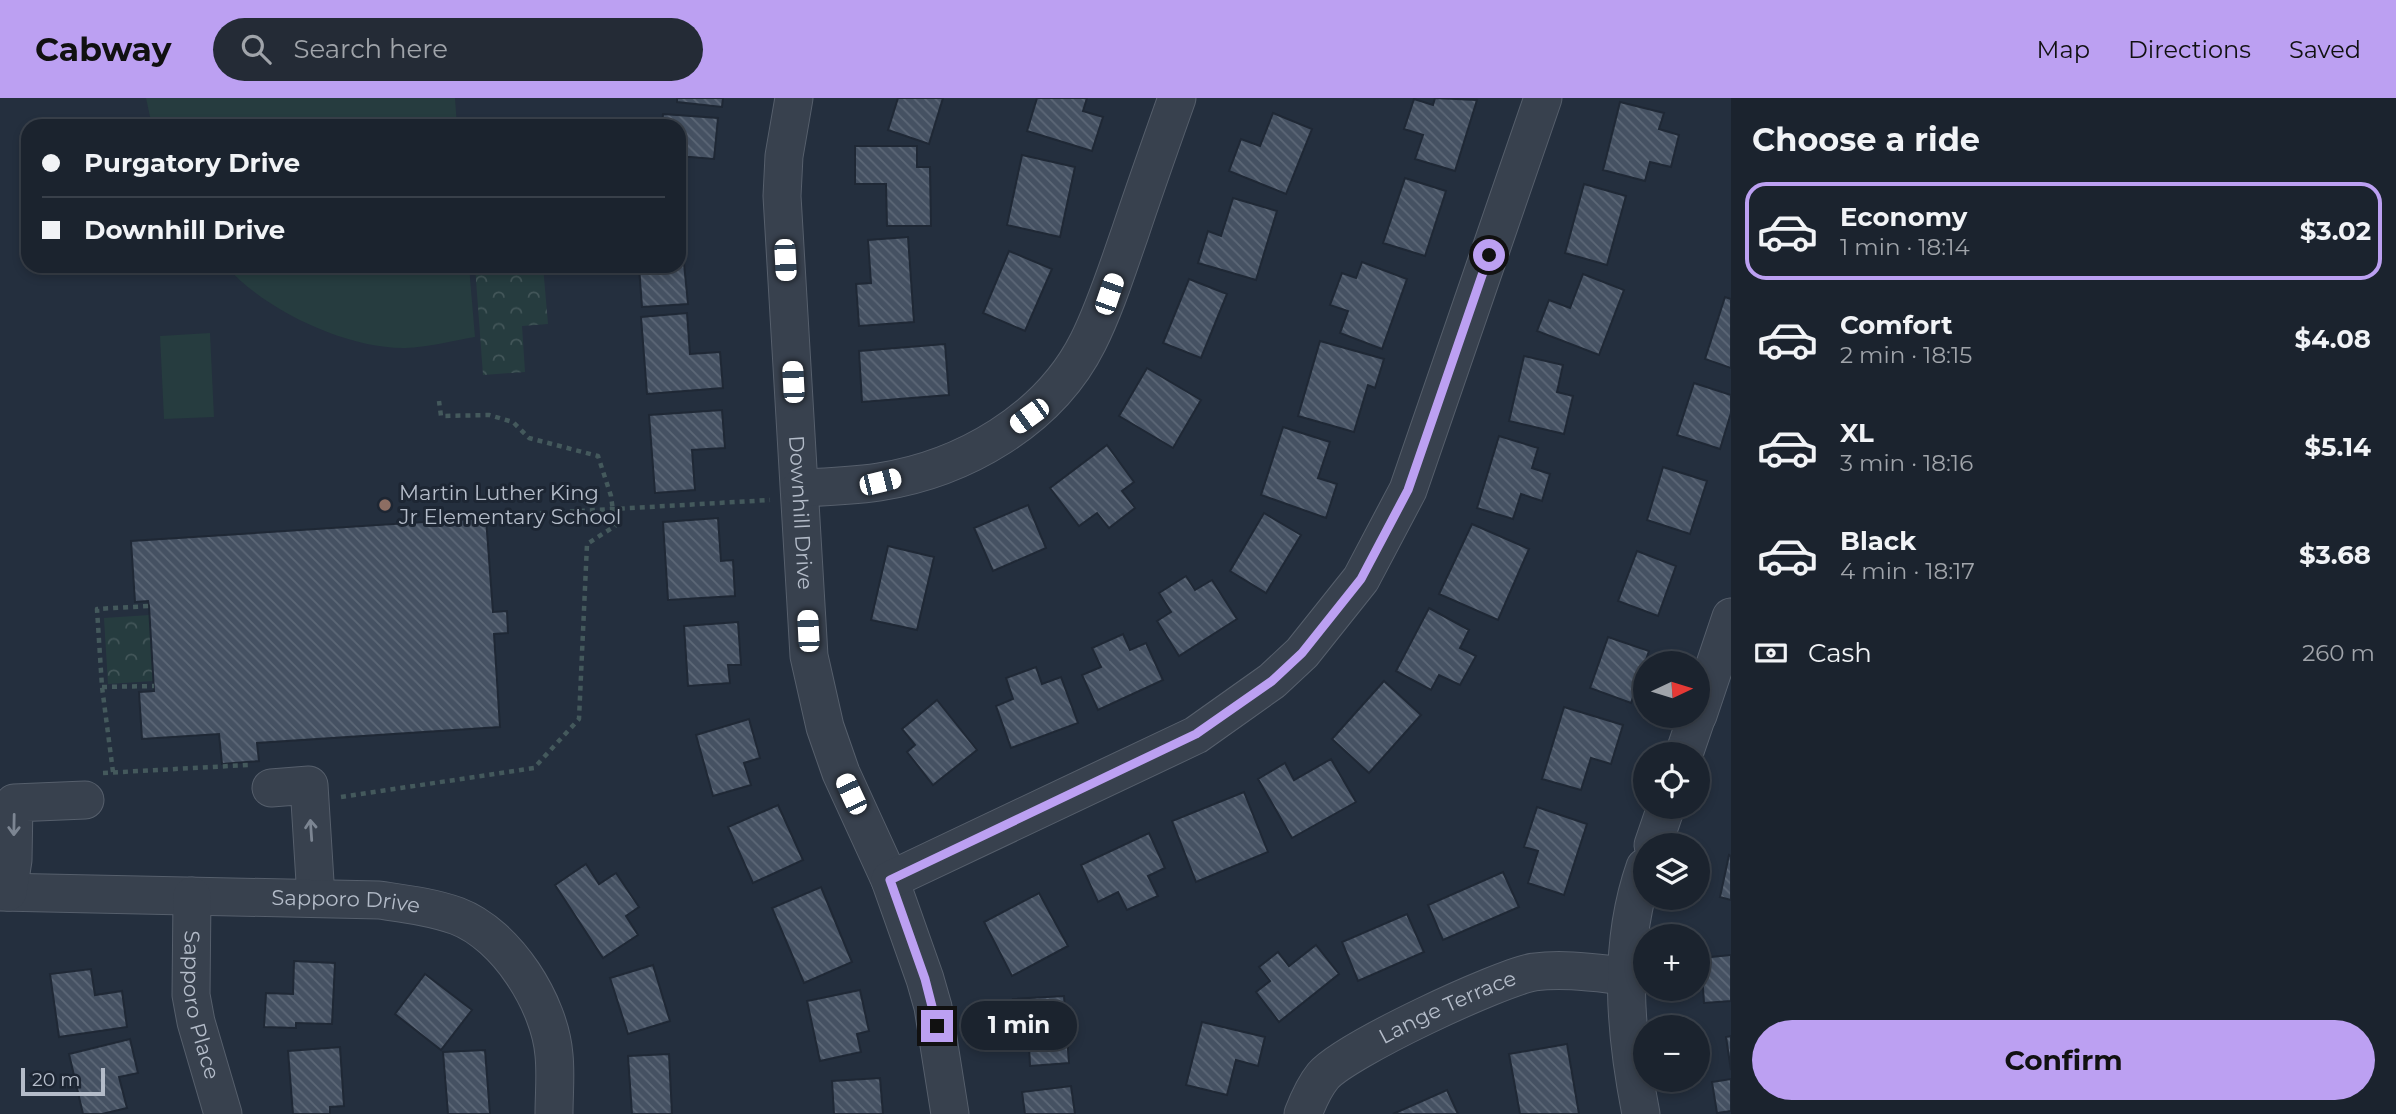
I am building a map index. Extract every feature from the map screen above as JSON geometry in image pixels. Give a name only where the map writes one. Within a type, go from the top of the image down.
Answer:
[{"type":"street","name":"Downhill Drive","points":[[794,98],[786,146],[782,196],[787,494],[809,656],[815,687],[841,773],[890,880],[933,1007],[950,1114]]},
{"type":"street","points":[[787,494],[880,482],[953,461],[995,441],[1029,416],[1059,386],[1087,345],[1109,294],[1177,98]]},
{"type":"street","points":[[890,880],[1196,734],[1272,681],[1302,653],[1361,579],[1408,490],[1543,98]]},
{"type":"street","points":[[1710,678],[1731,617]]},
{"type":"street","points":[[264,776],[309,785],[316,898]]},
{"type":"street","points":[[4,892],[13,860],[14,803],[92,787]]},
{"type":"street","name":"Sapporo Drive","points":[[4,892],[316,898],[424,906],[460,917],[486,934],[520,970],[533,990],[547,1023],[554,1054],[554,1114]]},
{"type":"street","name":"Sapporo Place","points":[[192,896],[191,995],[196,1022],[223,1114]]},
{"type":"street","points":[[1634,910],[1626,976],[1626,1023],[1641,1114]]},
{"type":"street","name":"Lange Terrace","points":[[1303,1114],[1324,1075],[1350,1055],[1500,981],[1534,972],[1571,971],[1626,976]]},
{"type":"path","points":[[333,799],[534,768],[579,719],[587,544],[615,526],[598,456],[529,438],[513,422],[489,415],[441,416],[439,401]]},
{"type":"path","points":[[510,515],[787,494]]},
{"type":"path","points":[[113,772],[102,687],[97,609],[149,606]]},
{"type":"path","points":[[102,687],[154,686]]},
{"type":"path","points":[[92,787],[113,772],[264,776]]},
{"type":"green space","points":[[146,98],[455,98],[456,119],[150,119]]},
{"type":"green space","points":[[233,273],[470,273],[475,337],[405,348],[358,342],[308,324],[284,312]]},
{"type":"green space","points":[[476,273],[544,273],[548,324],[522,326],[525,372],[483,375]]},
{"type":"green space","points":[[210,333],[214,417],[164,419],[160,336]]},
{"type":"green space","points":[[150,615],[153,681],[108,684],[104,618]]},
{"type":"building","points":[[677,98],[723,98],[722,107],[677,102]]},
{"type":"building","points":[[898,98],[943,98],[929,144],[888,130]]},
{"type":"building","points":[[1037,98],[1087,98],[1083,111],[1103,117],[1092,151],[1027,131]]},
{"type":"building","points":[[1435,98],[1477,100],[1455,171],[1415,159],[1423,135],[1404,129],[1414,99],[1433,105]]},
{"type":"building","points":[[1620,102],[1664,113],[1659,129],[1679,135],[1671,167],[1650,162],[1645,181],[1603,170]]},
{"type":"building","points":[[1273,113],[1312,129],[1286,194],[1229,171],[1241,139],[1260,146]]},
{"type":"building","points":[[663,114],[718,118],[714,159],[686,157],[686,119],[663,119]]},
{"type":"building","points":[[855,146],[917,146],[917,167],[930,167],[931,226],[887,226],[886,184],[855,184]]},
{"type":"building","points":[[1022,155],[1075,167],[1060,237],[1007,225]]},
{"type":"building","points":[[1405,178],[1446,191],[1425,256],[1383,243]]},
{"type":"building","points":[[1584,184],[1626,196],[1607,265],[1565,253]]},
{"type":"building","points":[[1233,198],[1277,211],[1256,280],[1198,263],[1208,231],[1221,236]]},
{"type":"building","points":[[908,237],[914,322],[859,326],[856,284],[871,283],[868,240]]},
{"type":"building","points":[[1009,251],[1052,269],[1025,331],[983,313]]},
{"type":"building","points":[[1362,262],[1407,279],[1382,349],[1340,333],[1348,311],[1330,305],[1342,273],[1356,278]]},
{"type":"building","points":[[640,273],[685,273],[688,304],[642,307]]},
{"type":"building","points":[[1583,274],[1624,290],[1599,355],[1537,331],[1549,300],[1570,308]]},
{"type":"building","points":[[1189,279],[1227,294],[1201,358],[1163,343]]},
{"type":"building","points":[[1725,297],[1731,299],[1731,368],[1705,359]]},
{"type":"building","points":[[687,313],[690,354],[720,352],[723,388],[647,394],[641,317]]},
{"type":"building","points":[[1320,341],[1384,359],[1375,388],[1368,385],[1354,432],[1298,416]]},
{"type":"building","points":[[945,344],[949,395],[862,402],[859,351]]},
{"type":"building","points":[[1524,356],[1563,365],[1557,392],[1573,396],[1564,434],[1509,421]]},
{"type":"building","points":[[1147,368],[1201,400],[1173,448],[1119,416]]},
{"type":"building","points":[[1694,383],[1731,395],[1731,413],[1720,449],[1677,435]]},
{"type":"building","points":[[722,410],[725,448],[692,450],[695,490],[655,493],[649,415]]},
{"type":"building","points":[[1283,427],[1330,442],[1318,478],[1337,484],[1326,518],[1261,495]]},
{"type":"building","points":[[1499,436],[1538,448],[1532,468],[1550,474],[1542,501],[1521,494],[1513,519],[1477,508]]},
{"type":"building","points":[[1107,445],[1134,482],[1122,491],[1135,508],[1109,528],[1097,513],[1079,526],[1050,488]]},
{"type":"building","points":[[1663,467],[1707,481],[1690,534],[1647,520]]},
{"type":"building","points":[[1028,505],[1046,548],[993,571],[974,528]]},
{"type":"building","points":[[1264,513],[1301,535],[1266,593],[1230,571]]},
{"type":"building","points":[[486,518],[493,612],[507,611],[508,633],[494,634],[500,727],[257,743],[259,761],[222,764],[219,734],[142,739],[139,692],[154,691],[149,606],[148,601],[135,602],[131,541]]},
{"type":"building","points":[[718,518],[721,561],[733,560],[735,596],[668,600],[663,522]]},
{"type":"building","points":[[1472,524],[1529,549],[1498,620],[1439,594]]},
{"type":"building","points":[[888,546],[934,557],[917,630],[871,620]]},
{"type":"building","points":[[1637,551],[1676,566],[1658,616],[1618,601]]},
{"type":"building","points":[[1186,576],[1195,590],[1212,580],[1237,619],[1179,656],[1157,621],[1171,612],[1159,593]]},
{"type":"building","points":[[1429,608],[1469,630],[1460,648],[1476,656],[1460,685],[1439,675],[1431,690],[1396,671]]},
{"type":"building","points":[[738,622],[741,665],[728,665],[730,683],[688,686],[684,626]]},
{"type":"building","points":[[1123,634],[1130,650],[1146,643],[1163,680],[1098,710],[1082,675],[1101,667],[1092,648]]},
{"type":"building","points":[[1608,637],[1649,651],[1633,651],[1631,703],[1590,688]]},
{"type":"building","points":[[1036,667],[1042,684],[1061,677],[1078,723],[1011,748],[996,706],[1013,699],[1006,678]]},
{"type":"building","points":[[1384,681],[1421,715],[1369,773],[1332,739]]},
{"type":"building","points":[[937,700],[977,750],[933,785],[907,752],[915,745],[902,729]]},
{"type":"building","points":[[1564,707],[1623,725],[1611,764],[1591,758],[1581,790],[1542,779]]},
{"type":"building","points":[[749,719],[760,758],[744,763],[751,785],[713,796],[696,735]]},
{"type":"building","points":[[1331,759],[1356,802],[1292,838],[1258,779],[1285,763],[1294,780]]},
{"type":"building","points":[[1244,792],[1268,852],[1196,882],[1172,821]]},
{"type":"building","points":[[778,805],[803,860],[753,883],[728,827]]},
{"type":"building","points":[[1537,807],[1587,824],[1564,895],[1528,883],[1538,851],[1524,847]]},
{"type":"building","points":[[1149,833],[1165,868],[1148,876],[1158,896],[1127,910],[1118,892],[1098,902],[1081,865]]},
{"type":"building","points":[[1729,855],[1731,856],[1731,900],[1720,897]]},
{"type":"building","points":[[586,864],[599,884],[616,873],[639,907],[626,916],[638,935],[603,958],[555,885]]},
{"type":"building","points":[[1503,872],[1519,907],[1443,940],[1428,905]]},
{"type":"building","points":[[821,887],[852,962],[804,983],[772,908]]},
{"type":"building","points":[[1039,893],[1068,946],[1012,976],[984,922]]},
{"type":"building","points":[[1407,914],[1424,952],[1358,981],[1342,942]]},
{"type":"building","points":[[1316,945],[1339,974],[1279,1022],[1256,992],[1270,981],[1259,967],[1278,952],[1289,966]]},
{"type":"building","points":[[1731,955],[1731,1001],[1704,1003],[1710,1001],[1710,957]]},
{"type":"building","points":[[294,961],[335,963],[332,1024],[296,1023],[296,1028],[264,1027],[266,993],[293,994]]},
{"type":"building","points":[[653,965],[670,1021],[628,1034],[610,978]]},
{"type":"building","points":[[91,969],[95,995],[122,991],[127,1027],[59,1037],[50,974]]},
{"type":"building","points":[[425,974],[472,1010],[441,1050],[395,1014]]},
{"type":"building","points":[[860,990],[869,1031],[857,1034],[861,1052],[820,1061],[807,1001]]},
{"type":"building","points":[[1064,996],[1069,1063],[1030,1066],[1029,1045],[1016,1046],[1013,999]]},
{"type":"building","points":[[1202,1022],[1265,1037],[1258,1066],[1236,1060],[1227,1095],[1186,1085]]},
{"type":"building","points":[[1731,1036],[1731,1070],[1726,1037]]},
{"type":"building","points":[[130,1039],[138,1073],[119,1077],[127,1108],[102,1114],[83,1114],[69,1054]]},
{"type":"building","points":[[1567,1044],[1579,1114],[1520,1114],[1509,1054]]},
{"type":"building","points":[[340,1047],[344,1106],[330,1107],[330,1114],[293,1114],[288,1051]]},
{"type":"building","points":[[485,1050],[490,1114],[448,1114],[443,1052]]},
{"type":"building","points":[[669,1054],[672,1114],[632,1114],[628,1056]]},
{"type":"building","points":[[880,1078],[883,1114],[834,1114],[832,1081]]},
{"type":"building","points":[[1731,1079],[1731,1111],[1717,1113],[1712,1082]]},
{"type":"building","points":[[1071,1086],[1075,1114],[1025,1114],[1022,1092]]},
{"type":"building","points":[[1447,1090],[1458,1114],[1393,1114]]},
{"type":"place","name":"Martin Luther King Jr Elementary School","points":[[385,505]]},
{"type":"route","points":[[937,1026],[925,979],[890,880],[1196,734],[1230,713],[1272,681],[1302,653],[1361,579],[1408,490],[1489,255]]}]
